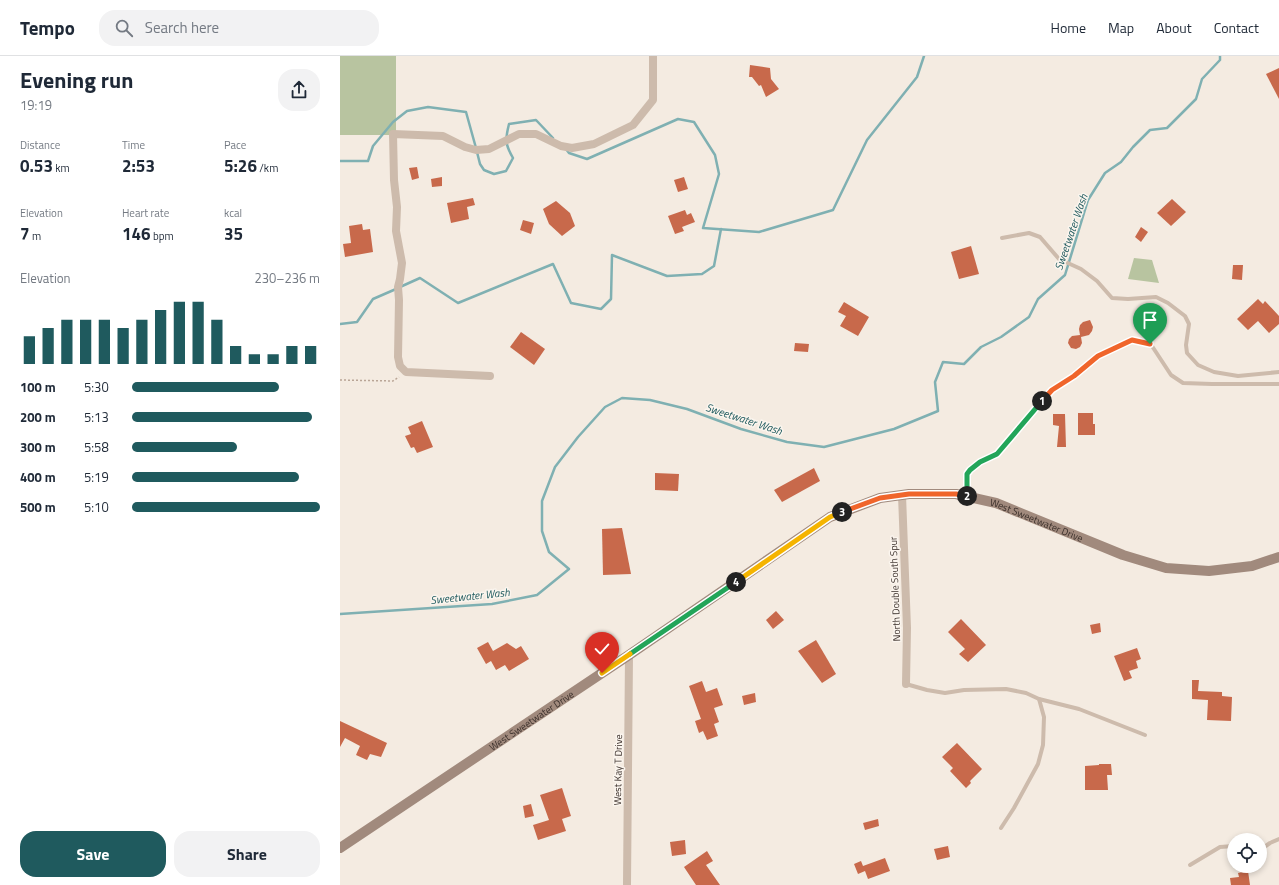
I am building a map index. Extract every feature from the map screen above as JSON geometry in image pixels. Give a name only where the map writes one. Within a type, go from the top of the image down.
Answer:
[{"type":"street","points":[[490,376],[406,372],[400,366],[398,357],[398,287],[402,263],[396,231],[397,207],[394,180],[393,134],[443,136],[465,147],[476,150],[489,149],[519,134],[536,134],[561,146],[572,148],[594,144],[633,125],[653,100],[653,56]]},
{"type":"street","name":"West Sweetwater Drive","points":[[340,848],[629,656],[830,517],[880,498],[902,495],[956,494],[996,502],[1123,555],[1166,568],[1208,571],[1252,566],[1279,557]]},
{"type":"street","name":"North Double South Spur","points":[[902,495],[907,628],[906,684]]},
{"type":"street","name":"West Kay T Drive","points":[[627,885],[629,656]]},
{"type":"lane","points":[[1002,238],[1029,233],[1040,237],[1059,259],[1081,269],[1097,281],[1112,298],[1128,299],[1156,297],[1168,303],[1185,316],[1189,324],[1186,345],[1187,353],[1198,365],[1214,372],[1238,376],[1279,372]]},
{"type":"lane","points":[[967,496],[967,474],[970,470],[980,462],[997,454],[1052,390],[1074,376],[1098,356],[1132,340],[1150,344],[1171,375],[1183,383],[1279,384]]},
{"type":"lane","points":[[906,684],[926,690],[945,693],[964,690],[1006,689],[1026,693],[1038,698],[1079,709],[1145,735]]},
{"type":"lane","points":[[1001,828],[1014,808],[1038,764],[1043,745],[1044,717],[1038,698]]},
{"type":"lane","points":[[1267,845],[1279,839]]},
{"type":"lane","points":[[1190,865],[1220,847],[1227,846]]},
{"type":"path","points":[[340,380],[393,382],[406,372]]},
{"type":"green space","points":[[340,56],[396,56],[396,135],[340,135]]},
{"type":"green space","points":[[1134,258],[1152,260],[1159,283],[1128,279]]},
{"type":"building","points":[[750,65],[770,68],[771,79],[779,89],[766,97],[761,85],[759,86],[752,77],[749,77]]},
{"type":"building","points":[[1279,68],[1279,99],[1266,74]]},
{"type":"building","points":[[417,167],[419,178],[412,180],[409,168]]},
{"type":"building","points":[[442,177],[442,186],[432,187],[431,179]]},
{"type":"building","points":[[684,177],[688,189],[678,192],[674,180]]},
{"type":"building","points":[[473,198],[475,205],[467,207],[469,219],[451,223],[447,203]]},
{"type":"building","points":[[1172,199],[1186,212],[1171,226],[1157,213]]},
{"type":"building","points":[[556,201],[570,213],[575,226],[562,236],[549,224],[543,209]]},
{"type":"building","points":[[685,210],[687,215],[691,213],[695,222],[682,227],[684,231],[675,234],[668,216]]},
{"type":"building","points":[[523,220],[534,223],[531,234],[520,230]]},
{"type":"building","points":[[362,224],[363,230],[370,229],[373,252],[345,257],[343,244],[351,243],[349,226]]},
{"type":"building","points":[[1141,227],[1148,232],[1141,242],[1135,237]]},
{"type":"building","points":[[971,246],[979,274],[959,279],[951,252]]},
{"type":"building","points":[[1233,265],[1243,265],[1242,280],[1232,279]]},
{"type":"building","points":[[1258,299],[1263,304],[1265,301],[1279,316],[1279,324],[1269,333],[1258,321],[1248,330],[1237,319]]},
{"type":"building","points":[[844,302],[869,317],[858,336],[840,326],[846,316],[838,312]]},
{"type":"building","points":[[1090,320],[1093,327],[1092,331],[1089,335],[1081,337],[1082,343],[1080,347],[1076,349],[1071,348],[1068,343],[1069,339],[1072,336],[1080,335],[1080,325],[1083,322]]},
{"type":"building","points":[[521,332],[545,349],[534,365],[510,347]]},
{"type":"building","points":[[795,343],[809,344],[808,352],[794,351]]},
{"type":"building","points":[[1078,413],[1093,413],[1095,435],[1078,435]]},
{"type":"building","points":[[1053,414],[1065,414],[1066,447],[1057,447],[1059,426],[1053,425]]},
{"type":"building","points":[[422,421],[433,447],[417,453],[414,447],[411,448],[405,436],[411,434],[408,427]]},
{"type":"building","points":[[814,468],[820,481],[782,502],[774,490]]},
{"type":"building","points":[[655,473],[679,474],[678,491],[655,490]]},
{"type":"building","points":[[622,528],[631,574],[603,575],[602,529]]},
{"type":"building","points":[[776,611],[784,620],[773,629],[766,620]]},
{"type":"building","points":[[961,619],[986,645],[968,662],[959,654],[965,649],[948,632]]},
{"type":"building","points":[[1100,623],[1101,632],[1092,634],[1090,625]]},
{"type":"building","points":[[816,640],[836,674],[822,683],[798,651]]},
{"type":"building","points":[[488,642],[493,651],[507,643],[516,649],[521,646],[529,659],[509,671],[505,665],[496,670],[491,661],[486,664],[477,648]]},
{"type":"building","points":[[1137,648],[1141,659],[1136,661],[1138,668],[1129,671],[1132,678],[1124,681],[1114,656]]},
{"type":"building","points":[[1192,680],[1199,680],[1198,691],[1222,692],[1222,696],[1232,697],[1231,721],[1207,720],[1208,700],[1192,699]]},
{"type":"building","points":[[702,681],[706,692],[717,688],[723,705],[714,708],[719,722],[714,724],[718,736],[707,740],[703,731],[699,733],[695,721],[701,719],[689,686]]},
{"type":"building","points":[[755,693],[756,702],[744,705],[742,696]]},
{"type":"building","points":[[340,721],[387,743],[381,757],[370,754],[367,760],[356,755],[360,746],[345,738],[340,747]]},
{"type":"building","points":[[957,743],[982,769],[970,781],[971,783],[966,788],[950,771],[953,768],[942,757]]},
{"type":"building","points":[[1111,764],[1112,775],[1107,775],[1108,790],[1085,790],[1085,766]]},
{"type":"building","points":[[562,788],[571,816],[562,819],[566,831],[538,840],[533,825],[549,820],[540,795]]},
{"type":"building","points":[[531,804],[534,816],[525,818],[523,806]]},
{"type":"building","points":[[878,819],[879,826],[865,830],[863,823]]},
{"type":"building","points":[[685,840],[686,854],[672,856],[670,842]]},
{"type":"building","points":[[948,846],[950,857],[937,860],[934,849]]},
{"type":"building","points":[[707,851],[713,861],[706,865],[720,885],[696,885],[684,867]]},
{"type":"building","points":[[885,858],[890,871],[868,879],[865,871],[858,874],[854,864],[861,861],[863,866]]},
{"type":"building","points":[[1238,873],[1248,873],[1250,885],[1231,885],[1230,878],[1239,877]]},
{"type":"waterway","points":[[566,149],[569,153],[587,159],[678,119],[694,122],[715,155],[719,174],[703,228],[759,232],[833,210],[867,140],[917,77],[924,56]]},
{"type":"waterway","name":"Sweetwater Wash","points":[[340,614],[492,604],[537,595],[569,569],[549,552],[542,531],[542,501],[555,467],[578,437],[605,407],[622,398],[650,400],[687,409],[741,429],[787,442],[824,447],[894,429],[938,411],[935,382],[943,362],[964,364],[981,347],[1001,337],[1029,317],[1038,299],[1065,275],[1088,200],[1105,173],[1121,162],[1150,130],[1167,128],[1196,99],[1202,79],[1220,60],[1220,56]]},
{"type":"waterway","points":[[340,161],[368,161],[373,146],[393,122],[407,111],[428,107],[466,112],[476,148]]},
{"type":"waterway","points":[[477,152],[480,164],[484,170],[494,174],[506,171],[513,158],[506,142],[509,124],[536,120],[553,138]]},
{"type":"waterway","points":[[400,287],[420,278],[458,303],[553,264],[571,303],[601,309],[611,299],[612,255],[667,276],[702,274],[714,266],[721,229]]},
{"type":"waterway","points":[[340,324],[357,322],[373,299],[396,289]]},
{"type":"route","points":[[602,673],[629,656],[830,517],[880,498],[909,494],[956,494],[967,496],[967,474],[970,470],[980,462],[997,454],[1052,390],[1074,376],[1098,356],[1132,340],[1150,344]]}]
